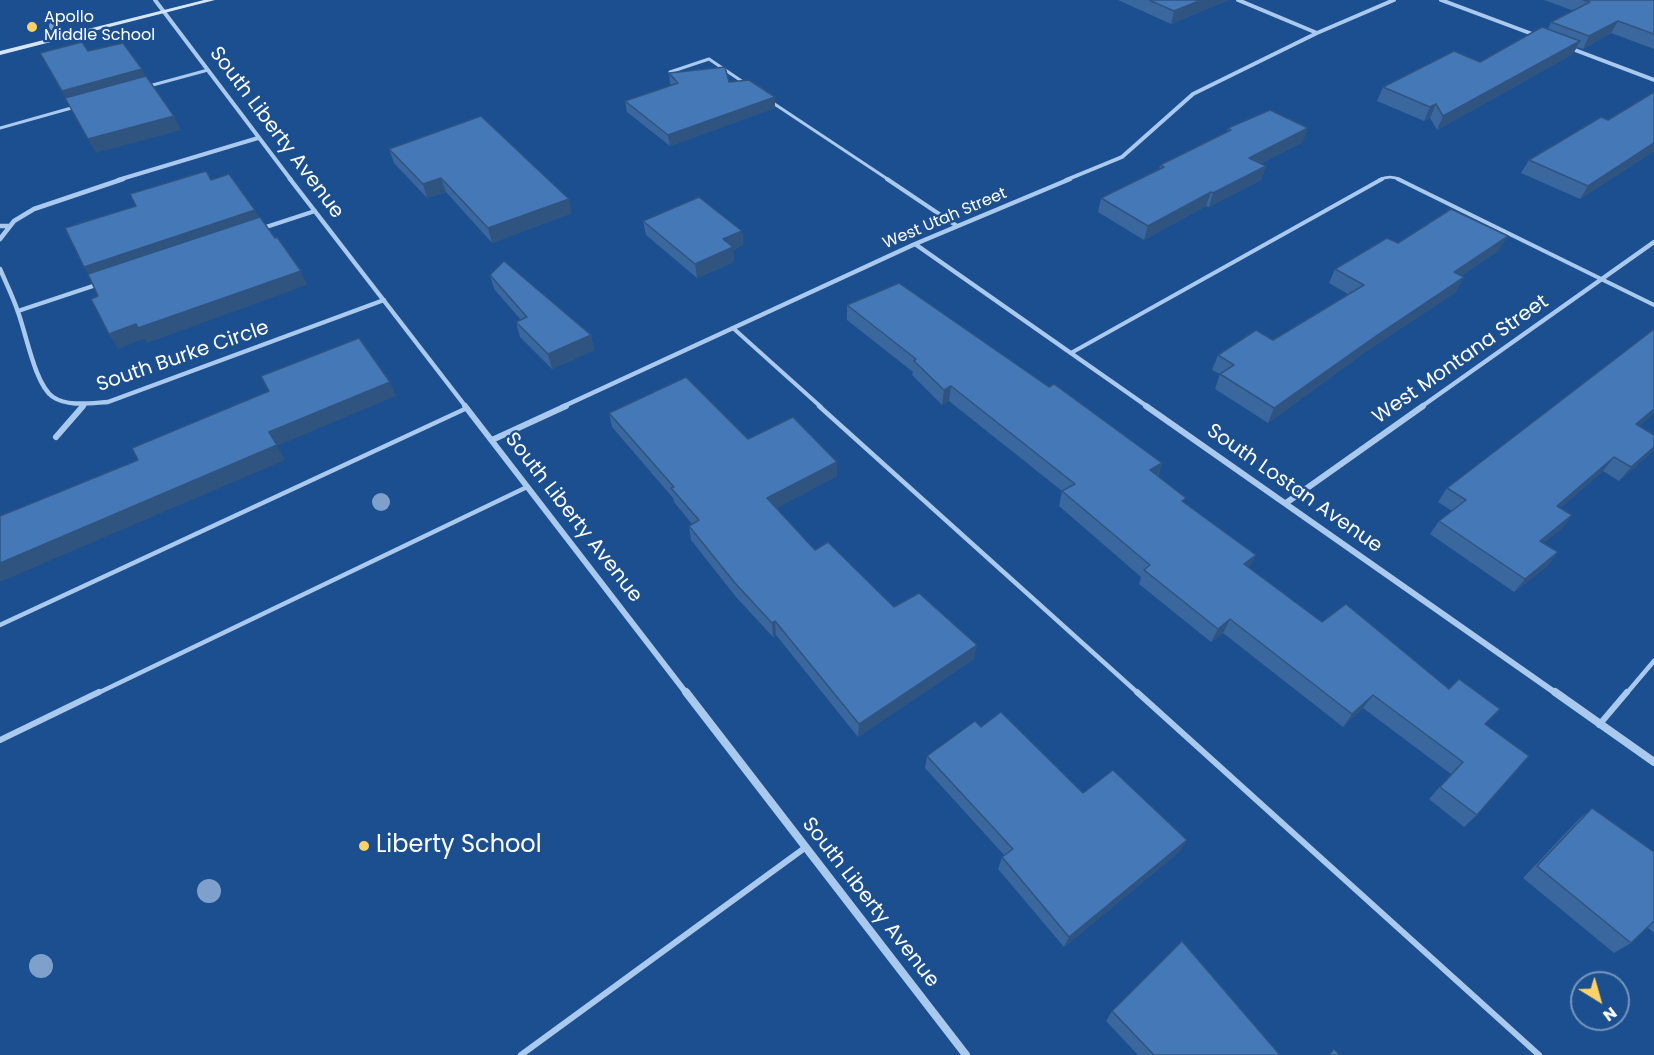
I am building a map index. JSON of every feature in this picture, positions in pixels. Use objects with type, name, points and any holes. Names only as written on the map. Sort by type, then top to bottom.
[{"type":"street","name":"South Liberty Avenue","points":[[155,0],[258,138],[966,1055]]},
{"type":"street","points":[[0,53],[212,0]]},
{"type":"street","points":[[1238,0],[1317,33]]},
{"type":"street","name":"West Utah Street","points":[[492,440],[915,244],[1122,157],[1193,94],[1317,33],[1394,0]]},
{"type":"street","points":[[1441,0],[1542,38]]},
{"type":"street","points":[[1564,46],[1654,80]]},
{"type":"street","points":[[0,240],[10,226],[34,209],[67,196],[258,138]]},
{"type":"street","points":[[0,226],[10,226]]},
{"type":"street","name":"West Montana Street","points":[[1286,503],[1654,242]]},
{"type":"street","name":"South Lostan Avenue","points":[[915,244],[1654,762]]},
{"type":"street","name":"South Burke Circle","points":[[0,269],[18,311],[42,384],[53,396],[66,402],[85,404],[108,402],[384,300]]},
{"type":"street","points":[[56,437],[85,404]]},
{"type":"lane","points":[[670,72],[709,59],[747,85]]},
{"type":"lane","points":[[140,89],[208,70]]},
{"type":"lane","points":[[766,98],[957,226]]},
{"type":"lane","points":[[0,128],[84,105]]},
{"type":"lane","points":[[1071,352],[1385,177],[1394,177],[1654,305]]},
{"type":"lane","points":[[260,230],[315,211]]},
{"type":"lane","points":[[18,311],[106,282]]},
{"type":"lane","points":[[733,328],[1539,1055]]},
{"type":"lane","points":[[0,625],[467,408]]},
{"type":"lane","points":[[0,740],[527,487]]},
{"type":"lane","points":[[1599,725],[1654,661]]},
{"type":"lane","points":[[521,1055],[806,847]]},
{"type":"building","points":[[1149,0],[1201,0],[1174,11]]},
{"type":"building","points":[[1583,0],[1654,0],[1654,34],[1618,21],[1589,36],[1551,22],[1590,2]]},
{"type":"building","points":[[1542,27],[1580,41],[1443,116],[1436,104],[1430,107],[1383,87],[1454,51],[1480,62]]},
{"type":"building","points":[[82,42],[88,51],[123,43],[142,69],[62,91],[40,53]]},
{"type":"building","points":[[725,67],[729,82],[749,80],[775,97],[668,135],[625,101],[678,83],[669,73]]},
{"type":"building","points":[[146,76],[174,116],[88,139],[65,98]]},
{"type":"building","points":[[1654,92],[1654,143],[1588,186],[1529,160],[1601,117],[1608,120]]},
{"type":"building","points":[[1270,110],[1308,128],[1249,158],[1266,166],[1148,226],[1101,198],[1164,167],[1160,165],[1231,130],[1228,128]]},
{"type":"building","points":[[481,116],[569,199],[488,228],[441,178],[423,184],[389,149]]},
{"type":"building","points":[[206,171],[211,180],[229,174],[255,210],[84,267],[65,228],[136,206],[130,194]]},
{"type":"building","points":[[699,197],[742,231],[723,239],[733,247],[695,264],[643,221]]},
{"type":"building","points":[[1451,209],[1508,236],[1454,272],[1464,277],[1274,408],[1220,374],[1234,365],[1218,355],[1256,330],[1273,340],[1364,285],[1335,269],[1387,238],[1398,243]]},
{"type":"building","points":[[260,217],[301,271],[138,328],[136,324],[109,334],[91,299],[98,296],[88,274]]},
{"type":"building","points":[[504,261],[591,335],[548,354],[516,322],[527,317],[490,275]]},
{"type":"building","points":[[899,283],[1049,387],[1054,384],[1162,463],[1150,470],[1186,498],[1182,501],[1256,555],[1244,564],[1322,622],[1346,604],[1449,689],[1459,679],[1500,709],[1485,724],[1529,756],[1477,815],[1440,787],[1463,762],[1373,695],[1352,714],[1230,619],[1218,629],[1144,570],[1150,565],[1062,491],[1075,484],[951,386],[944,390],[914,361],[916,359],[847,305]]},
{"type":"building","points":[[1654,329],[1654,409],[1636,424],[1654,435],[1654,447],[1631,467],[1614,457],[1557,506],[1572,515],[1540,541],[1558,552],[1525,579],[1439,521],[1466,500],[1447,488]]},
{"type":"building","points":[[359,338],[390,382],[269,432],[277,445],[0,563],[0,516],[138,460],[132,448],[269,391],[261,376]]},
{"type":"building","points":[[686,377],[748,439],[793,417],[837,462],[767,498],[815,550],[828,542],[894,607],[919,593],[977,645],[859,724],[775,621],[772,623],[735,583],[689,526],[699,520],[671,488],[674,487],[609,413]]},
{"type":"building","points":[[1001,712],[1083,793],[1113,770],[1187,840],[1069,937],[1002,857],[1013,849],[927,756],[975,721],[981,727]]},
{"type":"building","points":[[1592,808],[1654,852],[1654,921],[1631,943],[1537,866]]},
{"type":"building","points":[[1182,941],[1280,1055],[1154,1055],[1112,1011]]},
{"type":"building","points":[[1334,1049],[1340,1055],[1329,1055]]},
{"type":"place","name":"Apollo Middle School","points":[[32,27]]},
{"type":"place","name":"Liberty School","points":[[364,846]]}]
